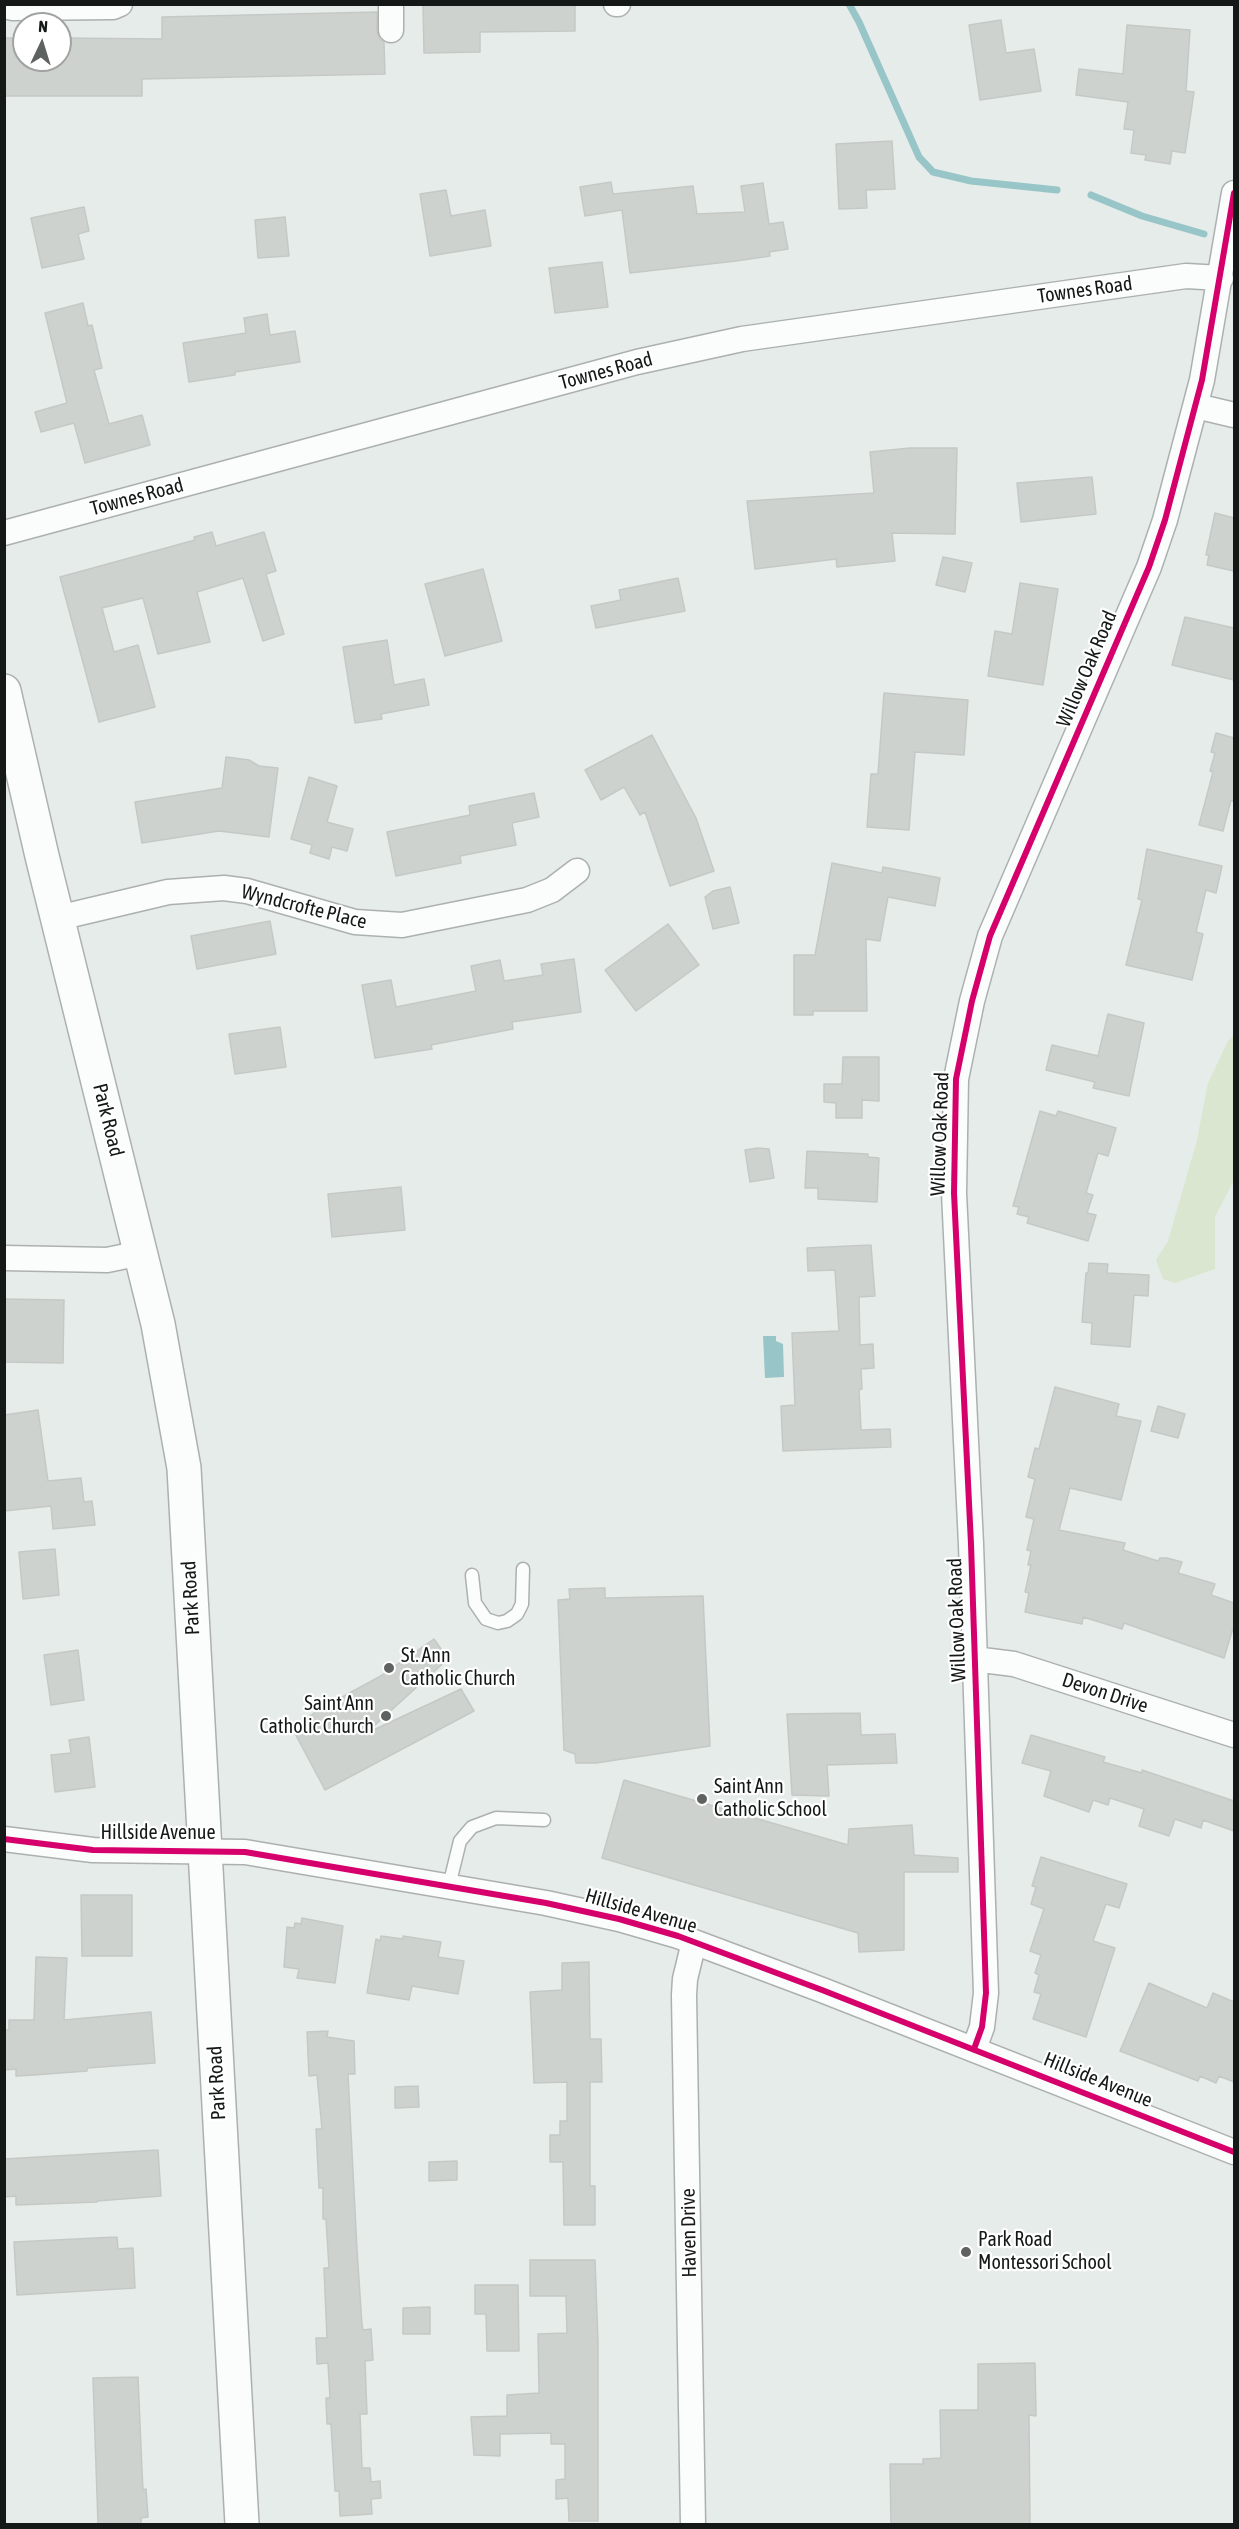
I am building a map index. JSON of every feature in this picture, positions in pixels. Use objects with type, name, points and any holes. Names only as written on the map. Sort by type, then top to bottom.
[{"type":"main road","name":"Park Road","points":[[4,691],[158,1324],[184,1468],[242,2524]]},
{"type":"street","points":[[4,6],[13,8],[113,7],[120,4]]},
{"type":"street","points":[[391,4],[391,30]]},
{"type":"street","name":"Willow Oak Road","points":[[974,2049],[982,2026],[986,1993],[970,1533],[953,1176],[954,1096],[959,1059],[990,936],[1154,554],[1176,486],[1196,406],[1234,198]]},
{"type":"street","name":"Townes Road","points":[[4,533],[637,362],[742,339],[1186,276],[1221,278]]},
{"type":"street","points":[[1196,406],[1234,415]]},
{"type":"street","name":"Wyndcrofte Place","points":[[58,918],[168,892],[224,888],[247,891],[355,922],[402,925],[527,900],[552,890],[578,871]]},
{"type":"street","points":[[4,1258],[107,1260],[141,1253]]},
{"type":"street","name":"Devon Drive","points":[[974,1659],[1014,1664],[1234,1735]]},
{"type":"street","name":"Hillside Avenue","points":[[4,1839],[93,1850],[245,1852],[449,1886],[608,1916],[694,1942],[1234,2152]]},
{"type":"street","name":"Haven Drive","points":[[693,2524],[684,1995],[685,1979],[694,1942]]},
{"type":"lane","points":[[472,1575],[475,1603],[486,1619],[498,1623],[507,1621],[517,1614],[522,1604],[523,1569]]},
{"type":"lane","points":[[449,1886],[460,1841],[472,1827],[496,1818],[544,1820]]},
{"type":"green space","points":[[1234,1035],[1234,1180],[1215,1217],[1215,1269],[1175,1283],[1163,1279],[1156,1260],[1168,1241],[1197,1140],[1208,1083],[1228,1041]]},
{"type":"water","points":[[763,1336],[776,1336],[776,1341],[783,1344],[784,1377],[765,1378]]},
{"type":"building","points":[[423,4],[575,4],[575,31],[480,32],[480,52],[424,53]]},
{"type":"building","points":[[377,12],[377,31],[384,43],[385,74],[142,79],[142,96],[4,96],[4,38],[12,38],[12,72],[72,72],[72,38],[162,39],[162,17]]},
{"type":"building","points":[[1001,20],[1006,53],[1034,49],[1041,91],[980,100],[969,25]]},
{"type":"building","points":[[1127,25],[1190,30],[1186,91],[1194,92],[1185,153],[1172,151],[1170,164],[1145,160],[1146,155],[1131,153],[1134,130],[1124,129],[1128,102],[1076,95],[1079,69],[1123,74]]},
{"type":"building","points":[[892,141],[895,189],[866,190],[867,208],[839,209],[836,144]]},
{"type":"building","points":[[611,182],[613,194],[693,186],[697,214],[745,212],[741,186],[763,183],[769,224],[783,222],[788,249],[769,252],[770,256],[630,273],[622,210],[585,216],[580,187]]},
{"type":"building","points":[[446,190],[451,216],[485,210],[491,246],[430,256],[420,194]]},
{"type":"building","points":[[84,207],[89,231],[78,234],[84,259],[42,268],[31,218]]},
{"type":"building","points":[[285,217],[289,256],[258,258],[255,220]]},
{"type":"building","points":[[602,262],[608,307],[555,313],[549,268]]},
{"type":"building","points":[[83,303],[88,326],[92,325],[102,368],[94,370],[109,424],[142,415],[150,445],[85,463],[74,423],[41,432],[35,412],[67,403],[45,313]]},
{"type":"building","points":[[267,314],[270,335],[295,331],[300,362],[189,382],[183,343],[246,333],[244,318]]},
{"type":"building","points":[[910,448],[957,448],[955,534],[892,533],[895,561],[837,567],[836,559],[755,569],[747,501],[874,493],[870,452]]},
{"type":"building","points":[[1092,477],[1096,514],[1021,522],[1017,483]]},
{"type":"building","points":[[1215,513],[1234,518],[1234,571],[1207,565],[1209,555],[1206,555]]},
{"type":"building","points":[[212,532],[216,546],[264,532],[276,571],[266,574],[284,634],[263,641],[243,578],[197,592],[210,642],[158,654],[143,598],[102,608],[114,652],[138,645],[155,707],[99,722],[60,577],[195,540],[194,537]]},
{"type":"building","points":[[943,557],[972,563],[965,592],[936,585]]},
{"type":"building","points":[[483,569],[502,641],[445,656],[425,584]]},
{"type":"building","points":[[678,578],[685,611],[596,628],[591,606],[621,600],[619,590]]},
{"type":"building","points":[[1020,583],[1058,589],[1043,685],[988,676],[995,631],[1012,634]]},
{"type":"building","points":[[1185,617],[1234,628],[1234,680],[1172,665]]},
{"type":"building","points":[[387,640],[394,685],[424,679],[429,705],[381,714],[382,719],[355,723],[343,647]]},
{"type":"building","points":[[884,693],[968,700],[964,755],[915,752],[909,830],[867,827],[871,774],[878,774]]},
{"type":"building","points":[[1216,733],[1234,738],[1234,802],[1231,800],[1223,831],[1199,825],[1213,772],[1210,771],[1215,753],[1211,752]]},
{"type":"building","points":[[652,735],[696,818],[714,871],[670,886],[645,812],[640,815],[624,787],[601,800],[585,770]]},
{"type":"building","points":[[226,757],[249,760],[259,766],[278,768],[269,837],[219,831],[142,843],[135,802],[222,788]]},
{"type":"building","points":[[309,777],[337,786],[327,822],[353,829],[347,851],[332,847],[329,859],[310,853],[312,845],[291,839]]},
{"type":"building","points":[[534,793],[539,817],[512,823],[516,845],[460,856],[461,863],[396,876],[387,832],[470,815],[469,806]]},
{"type":"building","points":[[1147,849],[1222,866],[1216,893],[1206,890],[1196,932],[1203,934],[1192,980],[1126,965],[1142,900],[1138,899]]},
{"type":"building","points":[[832,863],[882,873],[883,867],[940,878],[935,906],[888,897],[880,941],[866,939],[867,1011],[813,1011],[813,1015],[794,1015],[794,955],[815,955]]},
{"type":"building","points":[[730,887],[739,923],[713,929],[705,897],[713,891]]},
{"type":"building","points":[[270,921],[276,954],[197,969],[191,936]]},
{"type":"building","points":[[668,924],[699,965],[636,1011],[605,970]]},
{"type":"building","points":[[574,959],[581,1012],[512,1022],[513,1029],[431,1045],[432,1049],[375,1058],[362,985],[391,980],[396,1007],[476,991],[471,966],[500,960],[504,981],[543,975],[541,964]]},
{"type":"building","points":[[1108,1014],[1144,1023],[1129,1096],[1093,1088],[1095,1082],[1046,1070],[1052,1045],[1098,1056]]},
{"type":"building","points":[[280,1027],[286,1067],[235,1074],[229,1034]]},
{"type":"building","points":[[843,1057],[879,1057],[879,1101],[862,1100],[862,1118],[836,1118],[836,1103],[824,1102],[824,1084],[842,1084]]},
{"type":"building","points":[[1040,1111],[1056,1116],[1058,1111],[1116,1128],[1108,1156],[1098,1153],[1086,1193],[1093,1195],[1087,1213],[1096,1215],[1088,1241],[1027,1223],[1029,1217],[1017,1214],[1019,1207],[1013,1206]]},
{"type":"building","points":[[769,1149],[774,1178],[750,1182],[745,1150]]},
{"type":"building","points":[[807,1151],[868,1154],[868,1157],[879,1158],[877,1202],[818,1199],[818,1188],[805,1188]]},
{"type":"building","points":[[401,1187],[405,1230],[332,1237],[328,1194]]},
{"type":"building","points":[[871,1245],[875,1296],[859,1297],[860,1345],[873,1344],[874,1368],[861,1369],[862,1389],[859,1390],[861,1430],[890,1429],[891,1447],[783,1451],[781,1406],[795,1405],[792,1333],[839,1331],[835,1270],[808,1271],[807,1248]]},
{"type":"building","points":[[1089,1263],[1108,1264],[1107,1273],[1149,1275],[1148,1296],[1134,1295],[1130,1347],[1091,1344],[1092,1323],[1082,1322],[1086,1273],[1088,1273]]},
{"type":"building","points":[[4,1299],[64,1300],[63,1363],[4,1362]]},
{"type":"building","points":[[1055,1387],[1119,1404],[1116,1416],[1141,1421],[1121,1500],[1070,1488],[1059,1530],[1125,1543],[1123,1550],[1158,1561],[1160,1558],[1167,1558],[1182,1562],[1178,1573],[1215,1584],[1211,1595],[1234,1603],[1234,1625],[1224,1658],[1124,1623],[1122,1629],[1083,1617],[1082,1624],[1025,1612],[1029,1593],[1025,1592],[1031,1565],[1028,1565],[1031,1551],[1027,1550],[1034,1519],[1026,1517],[1035,1479],[1028,1477],[1035,1448],[1039,1449]]},
{"type":"building","points":[[1158,1406],[1185,1414],[1178,1438],[1151,1431]]},
{"type":"building","points":[[38,1410],[48,1481],[81,1478],[84,1502],[92,1501],[95,1525],[53,1529],[51,1506],[4,1511],[4,1415]]},
{"type":"building","points":[[55,1549],[59,1595],[23,1599],[19,1552]]},
{"type":"building","points":[[605,1588],[605,1598],[703,1596],[710,1746],[596,1763],[576,1763],[575,1754],[564,1750],[558,1600],[570,1599],[569,1589]]},
{"type":"building","name":"Saint Ann Catholic Church","points":[[434,1639],[448,1659],[365,1734],[461,1689],[474,1711],[325,1790],[292,1728],[320,1709],[379,1677]]},
{"type":"building","points":[[78,1650],[84,1700],[51,1705],[44,1655]]},
{"type":"building","points":[[860,1713],[861,1735],[895,1734],[897,1763],[827,1765],[829,1796],[792,1795],[787,1714]]},
{"type":"building","points":[[1031,1735],[1105,1757],[1103,1762],[1142,1773],[1142,1770],[1234,1801],[1234,1831],[1203,1820],[1201,1828],[1175,1819],[1169,1836],[1139,1826],[1144,1809],[1110,1798],[1108,1805],[1093,1800],[1089,1812],[1044,1796],[1051,1771],[1022,1763]]},
{"type":"building","points":[[89,1737],[95,1787],[55,1792],[51,1755],[71,1753],[69,1740]]},
{"type":"building","name":"Saint Ann Catholic School","points":[[624,1780],[848,1845],[849,1829],[912,1825],[914,1855],[958,1858],[958,1872],[904,1872],[904,1950],[859,1952],[858,1933],[602,1858]]},
{"type":"building","points":[[1041,1857],[1127,1884],[1119,1908],[1106,1904],[1093,1941],[1115,1948],[1086,2037],[1033,2019],[1041,1994],[1034,1992],[1039,1975],[1035,1973],[1041,1955],[1030,1951],[1044,1909],[1031,1904],[1036,1887],[1032,1886]]},
{"type":"building","points":[[81,1895],[132,1895],[132,1956],[82,1956]]},
{"type":"building","points":[[302,1918],[343,1926],[335,1983],[297,1978],[299,1969],[284,1967],[287,1927],[294,1928],[295,1923],[301,1924]]},
{"type":"building","points":[[381,1936],[403,1939],[403,1936],[441,1942],[438,1957],[464,1961],[458,1994],[412,1986],[409,2000],[367,1993],[376,1939],[380,1941]]},
{"type":"building","points":[[36,1957],[67,1958],[64,2020],[151,2012],[155,2063],[16,2076],[16,2069],[4,2070],[4,2030],[9,2030],[9,2020],[34,2020]]},
{"type":"building","points":[[589,1962],[590,2039],[601,2039],[602,2082],[590,2082],[590,2186],[595,2186],[595,2225],[564,2225],[563,2162],[550,2162],[550,2135],[560,2135],[560,2121],[567,2121],[567,2082],[534,2083],[530,1992],[562,1990],[562,1963]]},
{"type":"building","points":[[1149,1983],[1207,2008],[1213,1993],[1234,2002],[1234,2082],[1219,2076],[1216,2083],[1200,2076],[1198,2081],[1120,2051]]},
{"type":"building","points":[[328,2031],[327,2037],[354,2041],[355,2074],[348,2074],[357,2250],[362,2325],[363,2330],[371,2329],[373,2360],[365,2361],[367,2414],[360,2414],[362,2468],[370,2468],[371,2482],[380,2481],[381,2498],[371,2499],[372,2514],[340,2516],[339,2491],[335,2491],[331,2424],[327,2424],[326,2398],[330,2398],[328,2363],[317,2364],[316,2338],[327,2338],[324,2268],[329,2268],[326,2219],[323,2219],[323,2188],[319,2188],[316,2129],[322,2129],[317,2075],[309,2076],[307,2032]]},
{"type":"building","points":[[418,2086],[419,2107],[395,2108],[395,2087]]},
{"type":"building","points":[[158,2150],[161,2196],[97,2202],[16,2205],[16,2196],[4,2197],[4,2159]]},
{"type":"building","points":[[457,2161],[457,2180],[429,2181],[429,2162]]},
{"type":"building","points":[[117,2237],[118,2249],[133,2248],[135,2288],[17,2295],[14,2242]]},
{"type":"building","points":[[530,2260],[595,2260],[598,2342],[598,2521],[569,2521],[568,2498],[556,2499],[556,2480],[565,2479],[565,2444],[551,2444],[551,2433],[500,2434],[500,2456],[474,2455],[471,2417],[507,2416],[507,2395],[539,2393],[538,2334],[567,2333],[566,2296],[530,2296]]},
{"type":"building","points":[[475,2285],[518,2285],[519,2351],[487,2351],[486,2314],[475,2314]]},
{"type":"building","points":[[430,2307],[430,2334],[403,2334],[403,2308]]},
{"type":"building","points":[[1035,2363],[1036,2416],[1029,2415],[1030,2524],[891,2524],[890,2464],[923,2464],[923,2459],[941,2458],[940,2410],[978,2410],[978,2364]]},
{"type":"building","points":[[138,2377],[143,2490],[146,2489],[148,2517],[141,2518],[141,2524],[98,2524],[93,2378]]},
{"type":"waterway","points":[[849,4],[919,157],[933,172],[971,181],[1057,190]]},
{"type":"waterway","points":[[1091,195],[1142,216],[1204,234]]},
{"type":"cycle path","points":[[974,2049],[982,2027],[986,1993],[971,1544],[954,1193],[956,1079],[972,1001],[990,936],[1149,567],[1165,520],[1202,380],[1234,193]]},
{"type":"cycle path","points":[[4,1839],[93,1850],[245,1852],[546,1903],[619,1919],[678,1936],[822,1990],[1234,2152]]},
{"type":"place","name":"St. Ann Catholic Church","points":[[389,1668]]},
{"type":"place","name":"Saint Ann Catholic Church","points":[[386,1716]]},
{"type":"place","name":"Saint Ann Catholic School","points":[[702,1799]]},
{"type":"place","name":"Park Road Montessori School","points":[[966,2252]]}]
